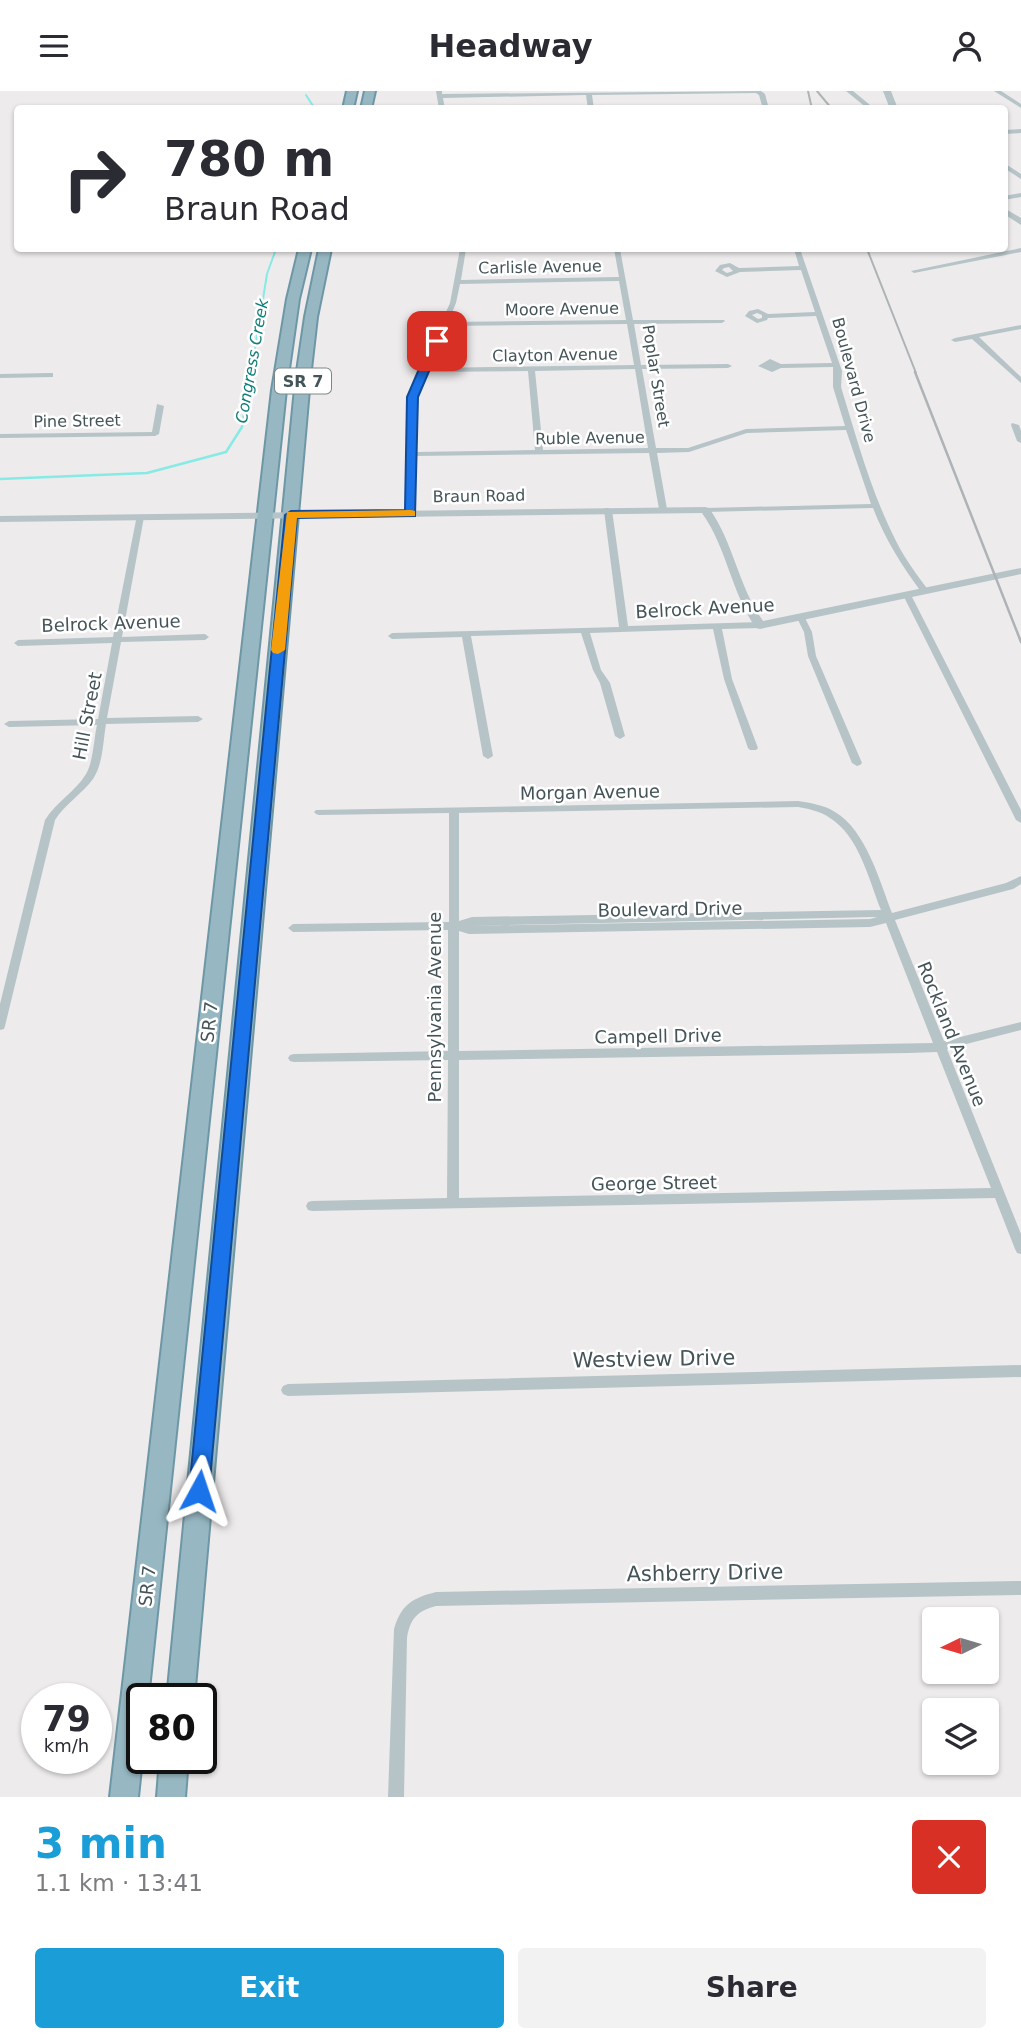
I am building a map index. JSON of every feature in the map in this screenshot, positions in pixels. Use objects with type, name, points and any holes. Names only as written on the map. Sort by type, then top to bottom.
[{"type":"highway","name":"SR 7","points":[[124,1797],[278,515],[274,433],[287,330],[304,252]]},
{"type":"highway","name":"SR 7","points":[[181,1683],[282,608],[274,603],[278,563],[275,538],[311,317],[324,252]]},
{"type":"highway","points":[[171,1797],[173,1774]]},
{"type":"street","points":[[439,94],[756,91],[762,94],[765,105]]},
{"type":"street","points":[[849,91],[867,105]]},
{"type":"street","points":[[997,91],[1021,106]]},
{"type":"street","points":[[589,94],[591,105]]},
{"type":"street","points":[[1017,131],[1021,139]]},
{"type":"street","points":[[914,271],[1021,250]]},
{"type":"street","points":[[411,513],[412,397],[444,324],[458,282],[463,252]]},
{"type":"street","name":"Poplar Street","points":[[618,252],[663,509]]},
{"type":"street","name":"Boulevard Drive","points":[[798,252],[836,365],[837,387],[875,506],[887,535],[925,591]]},
{"type":"street","points":[[738,270],[804,268]]},
{"type":"street","name":"Carlisle Avenue","points":[[458,282],[623,279]]},
{"type":"street","points":[[767,316],[819,314]]},
{"type":"street","name":"Moore Avenue","points":[[444,324],[722,321]]},
{"type":"street","points":[[955,340],[1021,327]]},
{"type":"street","points":[[974,337],[1021,381]]},
{"type":"street","points":[[780,366],[836,365]]},
{"type":"street","name":"Clayton Avenue","points":[[424,370],[728,366]]},
{"type":"street","points":[[531,369],[539,452]]},
{"type":"street","points":[[0,376],[50,375]]},
{"type":"street","name":"Pine Street","points":[[0,436],[155,434],[160,406]]},
{"type":"street","points":[[1015,425],[1021,440]]},
{"type":"street","name":"Ruble Avenue","points":[[411,454],[693,450],[746,431],[849,428]]},
{"type":"street","name":"Braun Road","points":[[0,519],[875,506]]},
{"type":"street","points":[[608,510],[624,630]]},
{"type":"street","points":[[705,510],[719,530],[748,611],[760,625]]},
{"type":"street","name":"Hill Street","points":[[0,1026],[50,820],[54,811],[88,781],[93,770],[119,639],[139,517]]},
{"type":"street","points":[[925,591],[1021,571]]},
{"type":"street","name":"Belrock Avenue","points":[[392,636],[760,625],[925,591]]},
{"type":"street","points":[[907,595],[1021,820]]},
{"type":"street","points":[[801,618],[808,632],[811,656],[857,763]]},
{"type":"street","points":[[717,628],[728,679],[753,748]]},
{"type":"street","points":[[585,631],[600,679],[606,683],[620,736]]},
{"type":"street","points":[[466,633],[488,756]]},
{"type":"street","name":"Belrock Avenue","points":[[18,643],[205,637]]},
{"type":"street","points":[[9,724],[198,719]]},
{"type":"street","name":"Morgan Avenue","points":[[319,811],[798,804],[825,810],[837,816],[852,832]]},
{"type":"street","name":"Pennsylvania Avenue","points":[[453,1204],[454,810]]},
{"type":"street","name":"Rockland Avenue","points":[[852,832],[998,1193],[1017,1230],[1021,1249]]},
{"type":"street","name":"Boulevard Drive","points":[[293,928],[454,926],[469,930],[880,922],[886,918],[972,896],[1021,880]]},
{"type":"street","name":"Campell Drive","points":[[294,1058],[939,1047],[1021,1026]]},
{"type":"street","name":"George Street","points":[[312,1206],[998,1193]]},
{"type":"street","name":"Westview Drive","points":[[288,1390],[1021,1371]]},
{"type":"street","name":"Ashberry Drive","points":[[396,1797],[402,1625],[405,1615],[420,1602],[436,1599],[1021,1588]]},
{"type":"waterway","name":"Congress Creek","points":[[306,95],[312,105]]},
{"type":"waterway","name":"Congress Creek","points":[[251,373],[267,274],[275,252]]},
{"type":"waterway","name":"Congress Creek","points":[[0,479],[147,473],[226,452],[242,427],[251,372]]},
{"type":"railway","points":[[808,91],[811,105]]},
{"type":"railway","points":[[817,91],[829,105]]},
{"type":"railway","points":[[868,252],[916,373]]},
{"type":"railway","points":[[915,372],[1021,642]]},
{"type":"slow traffic","points":[[278,650],[291,515],[411,513]]},
{"type":"route","points":[[199,1491],[291,515],[411,513],[412,397],[437,341]]}]
